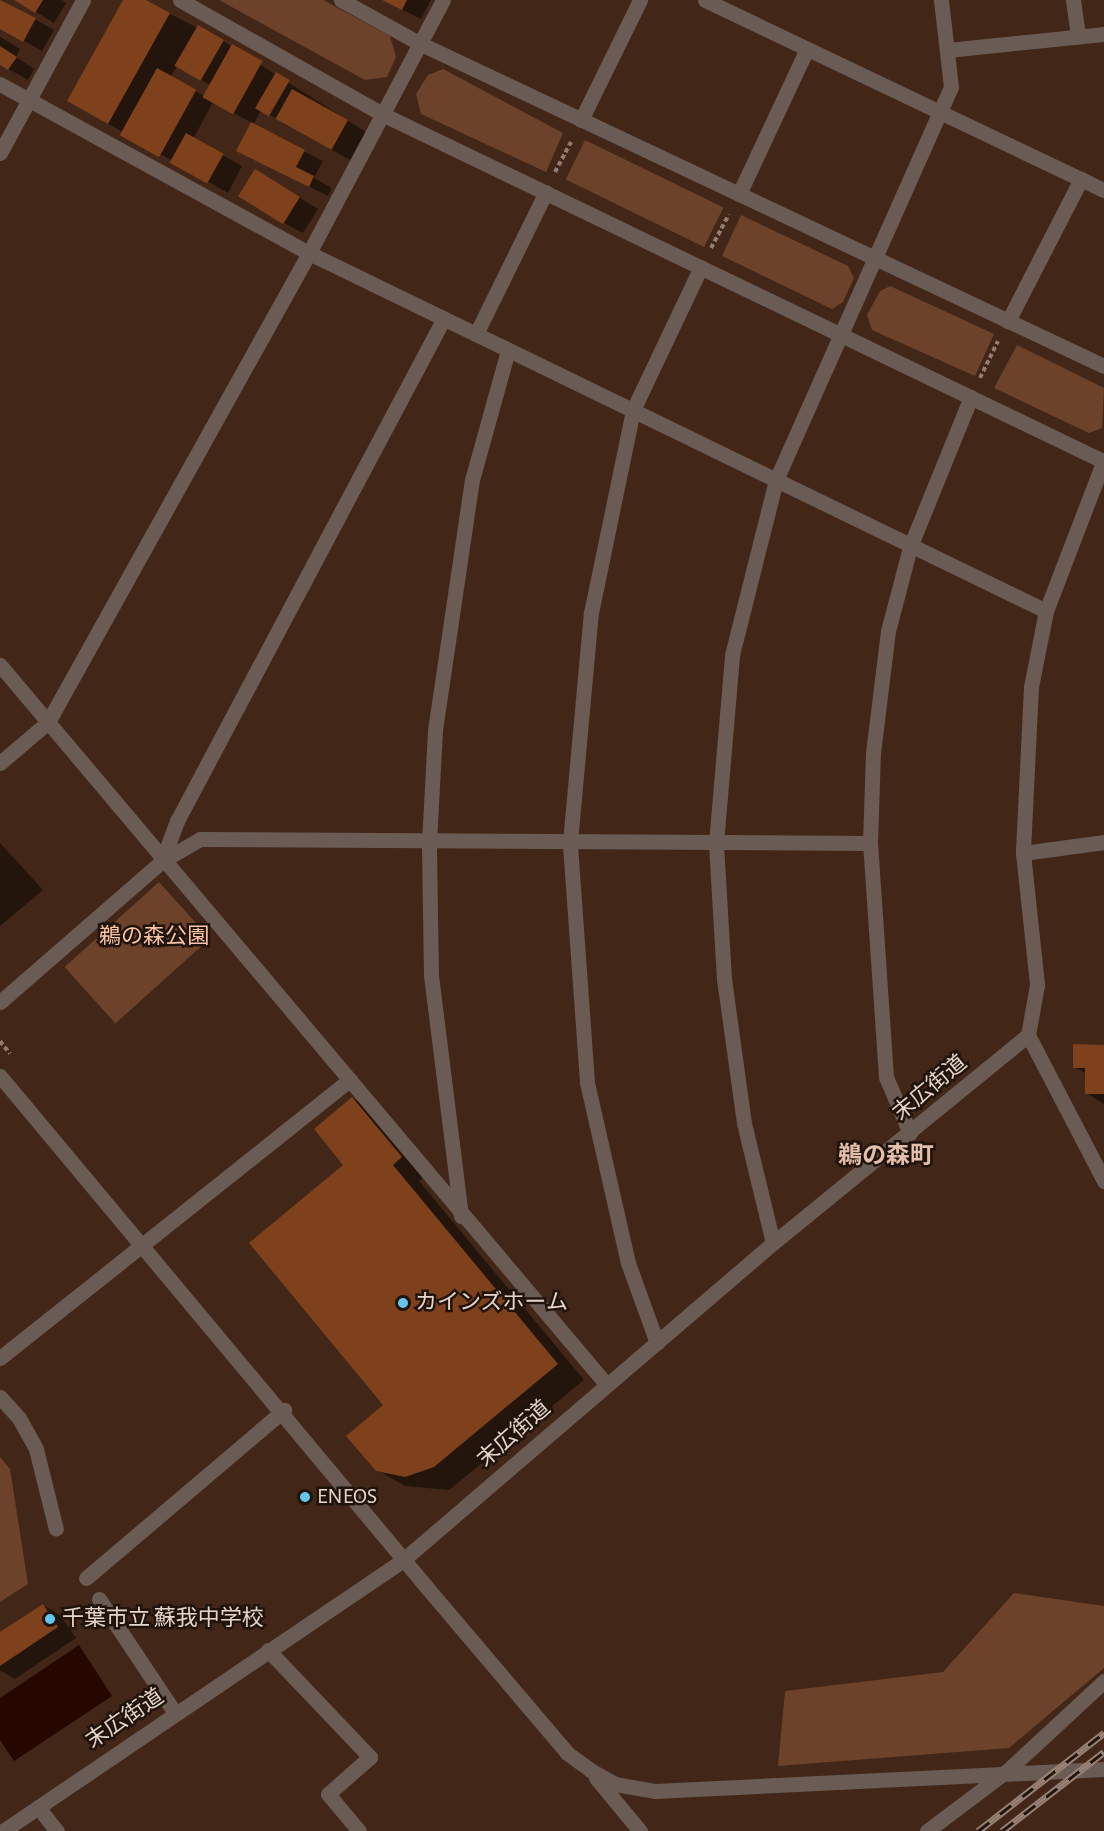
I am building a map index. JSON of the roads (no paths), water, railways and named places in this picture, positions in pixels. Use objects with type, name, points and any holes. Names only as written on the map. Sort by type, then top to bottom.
[{"type":"street","points":[[0,153],[82,0]]},
{"type":"street","points":[[180,0],[382,114],[1104,461],[1046,611],[1031,687],[1023,854],[1037,985],[1029,1035],[1104,1181]]},
{"type":"street","points":[[341,0],[419,44],[1104,366]]},
{"type":"street","points":[[0,763],[48,722],[309,253],[442,0]]},
{"type":"street","points":[[581,120],[640,0]]},
{"type":"street","points":[[705,0],[1104,190]]},
{"type":"street","points":[[773,1243],[744,1123],[724,979],[716,843],[732,655],[776,480],[942,114],[951,87],[942,0]]},
{"type":"street","points":[[1073,0],[1078,37]]},
{"type":"street","points":[[948,50],[1104,34]]},
{"type":"street","points":[[739,194],[807,49]]},
{"type":"street","points":[[0,84],[309,253],[910,547],[1046,611]]},
{"type":"street","points":[[1008,321],[1081,179]]},
{"type":"street","points":[[476,334],[546,192]]},
{"type":"street","points":[[657,1343],[628,1263],[588,1082],[570,842],[591,614],[633,410],[701,267]]},
{"type":"street","points":[[162,861],[177,822],[444,318]]},
{"type":"street","points":[[461,1217],[431,975],[429,842],[448,612],[472,480],[508,350]]},
{"type":"street","points":[[910,1133],[886,1077],[870,843],[873,753],[888,631],[910,547],[971,397]]},
{"type":"street","points":[[0,665],[162,861],[350,1080],[461,1217],[606,1384]]},
{"type":"street","points":[[0,1002],[162,861],[201,838],[429,842],[870,843]]},
{"type":"street","points":[[1023,854],[1104,842]]},
{"type":"street","name":"末広街道","points":[[3,1831],[403,1560],[773,1243],[1029,1035]]},
{"type":"street","points":[[0,1076],[141,1246],[284,1410],[403,1560],[567,1753],[590,1770],[615,1784],[655,1791],[1008,1770],[1104,1769]]},
{"type":"street","points":[[0,1358],[350,1080]]},
{"type":"street","points":[[0,1397],[20,1418],[36,1449],[56,1529]]},
{"type":"street","points":[[86,1578],[284,1410]]},
{"type":"street","points":[[99,1599],[174,1713]]},
{"type":"street","points":[[268,1650],[370,1757],[328,1794],[359,1831]]},
{"type":"street","points":[[927,1831],[1008,1770],[1104,1681]]},
{"type":"street","points":[[590,1770],[640,1831]]},
{"type":"street","points":[[38,1807],[57,1831]]},
{"type":"railway","points":[[978,1831],[1104,1733]]},
{"type":"railway","points":[[1002,1831],[1104,1752]]},
{"type":"place","name":"カインズホーム","points":[[403,1303]]},
{"type":"place","name":"ENEOS","points":[[305,1497]]},
{"type":"place","name":"千葉市立 蘇我中学校","points":[[50,1619]]},
{"type":"district","name":"鵜の森町","points":[[886,1157]]},
{"type":"park label","name":"鵜の森公園","points":[[154,937]]}]
